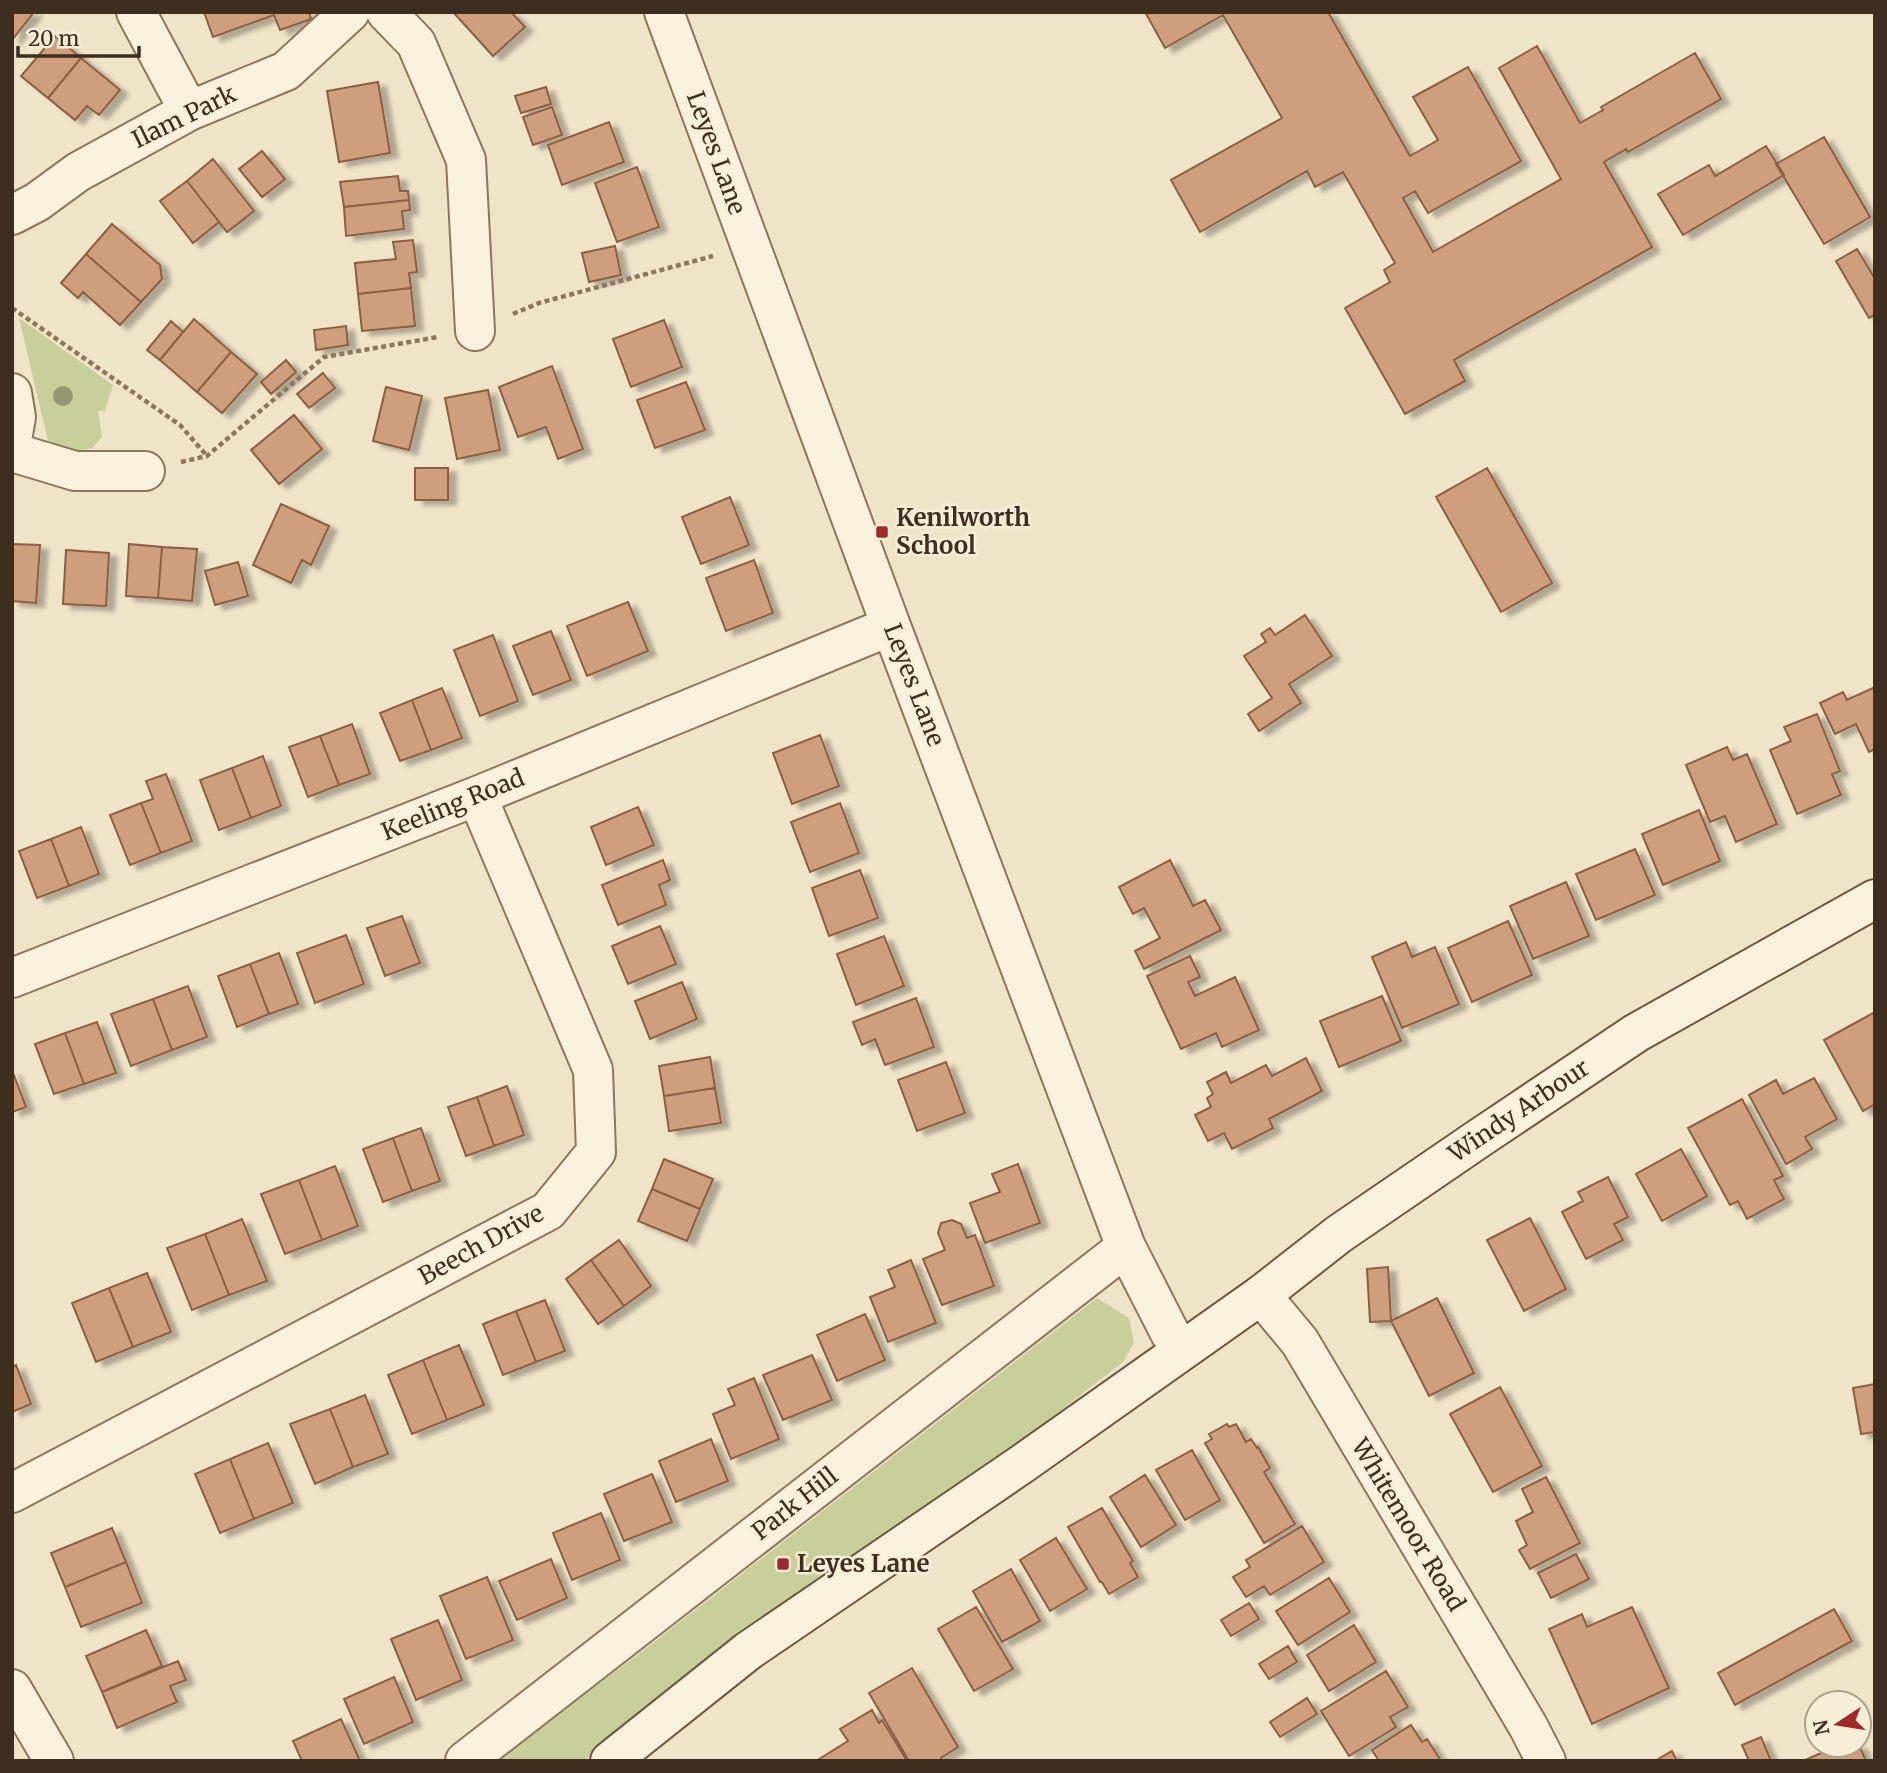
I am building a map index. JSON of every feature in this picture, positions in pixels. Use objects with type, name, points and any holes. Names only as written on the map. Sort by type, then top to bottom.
[{"type":"street","points":[[136,12],[189,111]]},
{"type":"street","name":"Ilam Park","points":[[12,215],[37,202],[78,172],[189,111],[286,71],[350,12]]},
{"type":"street","points":[[386,12],[416,43],[466,160],[475,331]]},
{"type":"street","name":"Leyes Lane","points":[[664,12],[891,626],[1126,1247],[1181,1350]]},
{"type":"street","points":[[12,393],[16,417],[12,440]]},
{"type":"street","points":[[12,452],[75,471],[145,471]]},
{"type":"street","name":"Keeling Road","points":[[12,978],[477,796],[891,626]]},
{"type":"street","name":"Beech Drive","points":[[12,1493],[548,1211],[596,1152],[593,1070],[477,796]]},
{"type":"street","name":"Windy Arbour","points":[[1181,1350],[1261,1295],[1339,1234],[1636,1033],[1875,899]]},
{"type":"street","name":"Park Hill","points":[[465,1761],[1126,1247]]},
{"type":"street","name":"Whitemoor Road","points":[[1261,1295],[1300,1342],[1528,1726],[1546,1761]]},
{"type":"street","points":[[610,1761],[748,1651],[1023,1464],[1181,1350]]},
{"type":"street","points":[[14,1694],[54,1761]]},
{"type":"path","points":[[12,307],[180,425],[207,456]]},
{"type":"green space","points":[[19,318],[113,385],[105,411],[98,411],[102,437],[92,448],[72,453],[48,441]]},
{"type":"green space","points":[[1097,1298],[1129,1318],[1134,1343],[1123,1362],[983,1471],[735,1643],[583,1761],[496,1761],[636,1656]]},
{"type":"building","points":[[12,12],[34,12],[12,40]]},
{"type":"building","points":[[204,12],[309,12],[311,19],[280,30],[274,15],[213,37]]},
{"type":"building","points":[[453,12],[511,12],[525,27],[493,56]]},
{"type":"building","points":[[1145,12],[1328,12],[1410,156],[1438,140],[1413,97],[1468,67],[1521,161],[1428,213],[1415,191],[1403,198],[1433,252],[1561,179],[1499,68],[1537,46],[1580,123],[1603,110],[1601,107],[1695,53],[1721,99],[1628,152],[1626,149],[1604,162],[1652,247],[1454,360],[1465,381],[1405,414],[1345,308],[1390,282],[1384,270],[1395,263],[1343,172],[1315,187],[1307,171],[1200,232],[1171,180],[1282,118],[1223,15],[1165,48]]},
{"type":"building","points":[[55,36],[81,58],[48,98],[21,76]]},
{"type":"building","points":[[81,58],[120,90],[99,115],[87,106],[75,120],[48,98]]},
{"type":"building","points":[[378,82],[390,153],[339,162],[327,91]]},
{"type":"building","points":[[546,87],[551,104],[521,113],[515,96]]},
{"type":"building","points":[[552,107],[562,135],[533,145],[523,117]]},
{"type":"building","points":[[609,122],[624,162],[562,185],[548,145]]},
{"type":"building","points":[[1824,137],[1870,217],[1824,244],[1776,164]]},
{"type":"building","points":[[1766,146],[1784,175],[1683,235],[1658,194],[1709,165],[1715,176]]},
{"type":"building","points":[[262,151],[285,179],[262,197],[239,169]]},
{"type":"building","points":[[213,159],[254,211],[227,232],[187,181]]},
{"type":"building","points":[[637,167],[659,227],[617,242],[595,183]]},
{"type":"building","points":[[398,176],[400,191],[408,191],[409,200],[344,207],[340,182]]},
{"type":"building","points":[[187,181],[219,222],[193,243],[160,201]]},
{"type":"building","points":[[409,200],[410,210],[402,211],[404,229],[346,236],[344,207]]},
{"type":"building","points":[[112,224],[160,265],[162,279],[141,302],[86,254]]},
{"type":"building","points":[[413,240],[417,272],[409,273],[411,288],[358,294],[355,263],[396,259],[393,242]]},
{"type":"building","points":[[615,246],[621,275],[589,282],[582,253]]},
{"type":"building","points":[[1857,249],[1875,279],[1875,315],[1869,318],[1836,261]]},
{"type":"building","points":[[86,254],[141,302],[120,325],[83,292],[78,298],[61,283]]},
{"type":"building","points":[[411,288],[415,326],[362,331],[358,294]]},
{"type":"building","points":[[194,319],[231,352],[197,392],[160,360]]},
{"type":"building","points":[[664,320],[682,367],[631,387],[613,339]]},
{"type":"building","points":[[171,321],[183,332],[160,360],[147,350]]},
{"type":"building","points":[[346,326],[348,345],[316,350],[314,330]]},
{"type":"building","points":[[231,352],[257,374],[222,413],[197,392]]},
{"type":"building","points":[[286,360],[296,372],[271,394],[261,382]]},
{"type":"building","points":[[552,366],[583,449],[558,459],[546,427],[518,437],[499,387]]},
{"type":"building","points":[[323,373],[335,388],[309,408],[297,394]]},
{"type":"building","points":[[686,382],[705,430],[655,448],[637,400]]},
{"type":"building","points":[[386,387],[422,396],[409,450],[373,441]]},
{"type":"building","points":[[488,390],[500,450],[457,459],[445,398]]},
{"type":"building","points":[[294,415],[322,449],[279,484],[251,450]]},
{"type":"building","points":[[415,468],[448,468],[448,500],[415,500]]},
{"type":"building","points":[[1487,468],[1552,583],[1501,612],[1436,497]]},
{"type":"building","points":[[730,497],[749,545],[701,564],[682,517]]},
{"type":"building","points":[[281,504],[329,526],[311,565],[302,560],[291,583],[253,565]]},
{"type":"building","points":[[12,544],[40,545],[36,603],[12,601]]},
{"type":"building","points":[[129,544],[162,547],[158,598],[126,596]]},
{"type":"building","points":[[162,547],[197,549],[192,601],[158,598]]},
{"type":"building","points":[[66,550],[109,553],[106,606],[63,604]]},
{"type":"building","points":[[754,560],[773,613],[726,631],[706,578]]},
{"type":"building","points":[[238,562],[248,596],[215,605],[205,571]]},
{"type":"building","points":[[628,602],[648,651],[587,676],[567,626]]},
{"type":"building","points":[[1305,615],[1332,656],[1289,684],[1301,703],[1259,731],[1248,714],[1272,698],[1244,656],[1266,642],[1261,634],[1270,628],[1275,635]]},
{"type":"building","points":[[551,631],[571,680],[533,695],[513,646]]},
{"type":"building","points":[[493,635],[518,701],[480,716],[454,650]]},
{"type":"building","points":[[1875,687],[1875,749],[1869,752],[1856,724],[1835,734],[1820,703],[1843,692],[1847,700]]},
{"type":"building","points":[[442,688],[462,738],[431,750],[412,700]]},
{"type":"building","points":[[412,700],[431,750],[400,761],[380,713]]},
{"type":"building","points":[[1817,714],[1840,771],[1832,774],[1841,795],[1797,814],[1770,750],[1791,741],[1784,727]]},
{"type":"building","points":[[352,724],[370,774],[339,785],[320,736]]},
{"type":"building","points":[[820,735],[839,786],[792,804],[773,753]]},
{"type":"building","points":[[320,736],[339,785],[308,797],[289,747]]},
{"type":"building","points":[[1727,747],[1733,760],[1747,754],[1777,824],[1736,842],[1725,816],[1710,822],[1686,765]]},
{"type":"building","points":[[263,756],[281,806],[251,818],[232,768]]},
{"type":"building","points":[[232,768],[251,818],[219,830],[200,780]]},
{"type":"building","points":[[166,774],[192,841],[161,853],[141,803],[153,799],[146,781]]},
{"type":"building","points":[[141,803],[161,853],[130,865],[110,815]]},
{"type":"building","points":[[840,803],[859,853],[810,872],[791,822]]},
{"type":"building","points":[[638,807],[654,845],[606,865],[591,827]]},
{"type":"building","points":[[1699,810],[1720,861],[1663,885],[1642,834]]},
{"type":"building","points":[[81,827],[99,874],[69,886],[51,839]]},
{"type":"building","points":[[51,839],[69,886],[37,898],[19,851]]},
{"type":"building","points":[[1635,849],[1655,895],[1596,920],[1576,874]]},
{"type":"building","points":[[663,860],[670,880],[659,885],[666,905],[618,925],[602,885]]},
{"type":"building","points":[[1170,860],[1193,906],[1205,900],[1221,930],[1144,969],[1135,951],[1160,938],[1144,908],[1133,914],[1119,887]]},
{"type":"building","points":[[860,870],[878,918],[829,936],[812,888]]},
{"type":"building","points":[[1566,882],[1589,936],[1533,959],[1510,906]]},
{"type":"building","points":[[402,916],[420,963],[385,976],[367,928]]},
{"type":"building","points":[[1508,921],[1532,975],[1472,1002],[1448,948]]},
{"type":"building","points":[[660,926],[676,964],[628,984],[612,946]]},
{"type":"building","points":[[346,935],[364,984],[315,1003],[297,953]]},
{"type":"building","points":[[884,936],[904,986],[856,1005],[837,954]]},
{"type":"building","points":[[1406,942],[1412,957],[1435,947],[1459,1004],[1402,1028],[1372,957]]},
{"type":"building","points":[[279,953],[298,1004],[269,1014],[250,964]]},
{"type":"building","points":[[1190,956],[1200,977],[1188,982],[1195,996],[1235,977],[1259,1030],[1222,1047],[1216,1033],[1181,1049],[1147,976]]},
{"type":"building","points":[[250,964],[269,1014],[237,1027],[218,976]]},
{"type":"building","points":[[682,982],[697,1019],[650,1039],[635,1001]]},
{"type":"building","points":[[188,986],[207,1037],[172,1050],[153,999]]},
{"type":"building","points":[[1382,996],[1401,1041],[1339,1067],[1320,1021]]},
{"type":"building","points":[[916,998],[934,1047],[885,1065],[875,1039],[862,1045],[853,1022]]},
{"type":"building","points":[[153,999],[172,1050],[131,1066],[111,1014]]},
{"type":"building","points":[[1875,1012],[1875,1104],[1863,1111],[1824,1040]]},
{"type":"building","points":[[97,1022],[116,1073],[84,1084],[65,1033]]},
{"type":"building","points":[[65,1033],[84,1084],[54,1094],[35,1044]]},
{"type":"building","points":[[710,1057],[715,1088],[664,1096],[659,1066]]},
{"type":"building","points":[[1306,1058],[1322,1091],[1269,1119],[1273,1128],[1232,1149],[1224,1133],[1208,1141],[1195,1115],[1211,1107],[1207,1098],[1213,1094],[1207,1082],[1226,1072],[1231,1083],[1266,1065],[1272,1076]]},
{"type":"building","points":[[946,1062],[965,1113],[917,1131],[898,1080]]},
{"type":"building","points":[[12,1070],[26,1107],[12,1112]]},
{"type":"building","points":[[1814,1078],[1837,1119],[1805,1137],[1812,1149],[1786,1164],[1749,1095],[1776,1080],[1783,1094]]},
{"type":"building","points":[[507,1086],[524,1135],[494,1146],[477,1097]]},
{"type":"building","points":[[715,1088],[721,1123],[669,1131],[664,1096]]},
{"type":"building","points":[[477,1097],[494,1146],[466,1156],[448,1107]]},
{"type":"building","points":[[1742,1099],[1783,1176],[1774,1180],[1784,1199],[1747,1219],[1738,1201],[1730,1205],[1688,1128]]},
{"type":"building","points":[[421,1128],[440,1181],[412,1191],[393,1138]]},
{"type":"building","points":[[393,1138],[412,1191],[383,1202],[363,1149]]},
{"type":"building","points":[[1681,1149],[1707,1196],[1662,1221],[1636,1174]]},
{"type":"building","points":[[664,1159],[713,1179],[700,1209],[652,1189]]},
{"type":"building","points":[[1018,1164],[1040,1223],[985,1243],[970,1203],[1000,1192],[992,1174]]},
{"type":"building","points":[[335,1166],[358,1226],[322,1240],[299,1180]]},
{"type":"building","points":[[1608,1177],[1628,1217],[1614,1224],[1623,1240],[1586,1259],[1562,1212],[1583,1201],[1578,1192]]},
{"type":"building","points":[[299,1180],[322,1240],[285,1254],[261,1194]]},
{"type":"building","points":[[652,1189],[700,1209],[687,1241],[638,1221]]},
{"type":"building","points":[[1530,1218],[1566,1289],[1524,1311],[1487,1240]]},
{"type":"building","points":[[242,1219],[267,1281],[229,1295],[205,1234]]},
{"type":"building","points":[[952,1220],[961,1224],[967,1238],[975,1235],[994,1286],[942,1305],[923,1259],[945,1250],[938,1233],[941,1223]]},
{"type":"building","points":[[205,1234],[229,1295],[192,1310],[167,1248]]},
{"type":"building","points":[[619,1240],[651,1286],[624,1306],[591,1260]]},
{"type":"building","points":[[591,1260],[624,1306],[598,1324],[566,1279]]},
{"type":"building","points":[[911,1260],[936,1323],[888,1342],[870,1297],[895,1287],[888,1270]]},
{"type":"building","points":[[1388,1267],[1391,1321],[1370,1322],[1367,1269]]},
{"type":"building","points":[[147,1273],[171,1332],[133,1347],[109,1288]]},
{"type":"building","points":[[109,1288],[133,1347],[96,1362],[72,1303]]},
{"type":"building","points":[[1437,1298],[1474,1373],[1429,1396],[1391,1321]]},
{"type":"building","points":[[545,1300],[565,1351],[536,1362],[516,1311]]},
{"type":"building","points":[[516,1311],[536,1362],[503,1375],[483,1324]]},
{"type":"building","points":[[865,1314],[885,1360],[837,1381],[817,1335]]},
{"type":"building","points":[[459,1345],[484,1405],[447,1420],[423,1360]]},
{"type":"building","points":[[812,1355],[832,1400],[783,1420],[763,1375]]},
{"type":"building","points":[[423,1360],[447,1420],[412,1434],[388,1375]]},
{"type":"building","points":[[16,1365],[31,1404],[12,1412],[12,1367]]},
{"type":"building","points":[[754,1378],[779,1439],[731,1459],[713,1414],[735,1405],[728,1389]]},
{"type":"building","points":[[1875,1384],[1875,1432],[1861,1434],[1853,1388]]},
{"type":"building","points":[[1500,1387],[1542,1466],[1493,1492],[1450,1414]]},
{"type":"building","points":[[365,1395],[388,1454],[353,1467],[330,1409]]},
{"type":"building","points":[[330,1409],[353,1467],[315,1484],[290,1424]]},
{"type":"building","points":[[1227,1424],[1229,1427],[1236,1424],[1246,1442],[1251,1439],[1258,1447],[1270,1468],[1264,1472],[1295,1524],[1264,1543],[1205,1443],[1212,1439],[1209,1434]]},
{"type":"building","points":[[711,1439],[728,1481],[676,1502],[659,1461]]},
{"type":"building","points":[[268,1443],[293,1503],[254,1519],[230,1459]]},
{"type":"building","points":[[1192,1450],[1220,1500],[1185,1520],[1156,1470]]},
{"type":"building","points":[[230,1459],[254,1519],[220,1533],[195,1474]]},
{"type":"building","points":[[652,1474],[672,1522],[624,1541],[604,1494]]},
{"type":"building","points":[[1145,1475],[1176,1525],[1141,1547],[1110,1497]]},
{"type":"building","points":[[1546,1477],[1580,1543],[1530,1569],[1519,1550],[1527,1545],[1516,1521],[1533,1512],[1522,1489]]},
{"type":"building","points":[[1102,1508],[1133,1561],[1130,1563],[1138,1577],[1109,1594],[1068,1527]]},
{"type":"building","points":[[601,1513],[620,1560],[572,1580],[553,1533]]},
{"type":"building","points":[[1302,1526],[1324,1562],[1270,1595],[1264,1586],[1246,1597],[1233,1577],[1250,1567],[1246,1560]]},
{"type":"building","points":[[112,1528],[126,1562],[65,1587],[51,1553]]},
{"type":"building","points":[[1056,1538],[1087,1589],[1050,1611],[1020,1560]]},
{"type":"building","points":[[1576,1554],[1589,1579],[1551,1598],[1538,1573]]},
{"type":"building","points":[[551,1559],[567,1598],[517,1620],[499,1581]]},
{"type":"building","points":[[126,1562],[142,1603],[81,1627],[65,1587]]},
{"type":"building","points":[[1011,1569],[1040,1621],[1002,1642],[973,1591]]},
{"type":"building","points":[[487,1577],[513,1640],[466,1659],[440,1596]]},
{"type":"building","points":[[1329,1578],[1350,1612],[1298,1645],[1276,1611]]},
{"type":"building","points":[[1249,1603],[1259,1619],[1231,1636],[1221,1620]]},
{"type":"building","points":[[976,1607],[1013,1669],[974,1691],[938,1629]]},
{"type":"building","points":[[1632,1607],[1669,1688],[1592,1724],[1549,1629],[1582,1614],[1587,1627]]},
{"type":"building","points":[[1834,1609],[1852,1641],[1735,1705],[1718,1673]]},
{"type":"building","points":[[438,1620],[462,1680],[416,1700],[391,1639]]},
{"type":"building","points":[[1354,1625],[1376,1662],[1329,1691],[1307,1655]]},
{"type":"building","points":[[146,1630],[162,1666],[102,1692],[86,1656]]},
{"type":"building","points":[[1288,1646],[1297,1662],[1269,1679],[1259,1664]]},
{"type":"building","points":[[178,1661],[186,1680],[170,1686],[177,1702],[117,1728],[102,1692]]},
{"type":"building","points":[[912,1668],[958,1747],[941,1758],[942,1761],[909,1761],[869,1693]]},
{"type":"building","points":[[1386,1671],[1408,1707],[1390,1717],[1396,1727],[1349,1756],[1321,1711]]},
{"type":"building","points":[[394,1677],[413,1722],[364,1744],[344,1699]]},
{"type":"building","points":[[1307,1698],[1317,1714],[1280,1737],[1270,1722]]},
{"type":"building","points":[[872,1710],[879,1723],[882,1720],[907,1761],[816,1761],[848,1741],[840,1729]]},
{"type":"building","points":[[341,1719],[360,1761],[302,1761],[293,1741]]},
{"type":"building","points":[[1411,1725],[1422,1742],[1427,1739],[1441,1761],[1379,1761],[1372,1750]]},
{"type":"building","points":[[1761,1737],[1771,1761],[1749,1761],[1742,1745]]},
{"type":"building","points":[[1672,1751],[1677,1761],[1655,1761]]},
{"type":"building","points":[[1865,1759],[1866,1761],[1803,1761]]},
{"type":"place","name":"Kenilworth School","points":[[882,532]]},
{"type":"place","name":"Leyes Lane","points":[[783,1564]]}]
